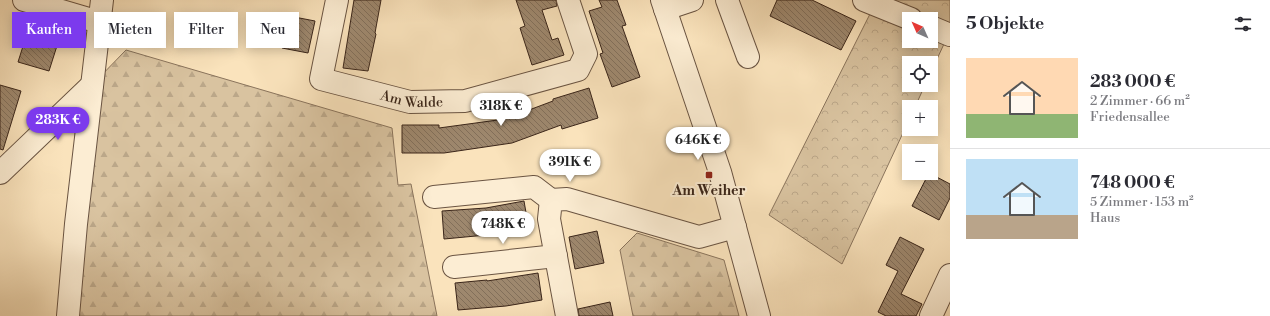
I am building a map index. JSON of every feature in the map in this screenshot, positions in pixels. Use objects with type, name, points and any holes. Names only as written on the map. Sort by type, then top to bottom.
[{"type":"street","points":[[24,0],[94,21]]},
{"type":"street","points":[[100,12],[102,0]]},
{"type":"street","name":"Am Walde","points":[[337,0],[321,79],[410,102],[465,101],[578,70],[586,54],[568,0]]},
{"type":"street","points":[[692,0],[664,5],[720,172],[759,316]]},
{"type":"street","points":[[727,0],[748,57]]},
{"type":"street","points":[[864,0],[902,15]]},
{"type":"street","points":[[938,30],[950,35]]},
{"type":"street","points":[[68,316],[77,217],[96,48]]},
{"type":"street","points":[[0,172],[92,85]]},
{"type":"street","points":[[434,197],[534,187],[551,200],[567,200],[699,237],[735,226]]},
{"type":"street","points":[[551,200],[549,219],[567,316]]},
{"type":"street","points":[[454,268],[556,256]]},
{"type":"street","points":[[931,316],[950,275]]},
{"type":"green space","points":[[877,0],[950,0],[950,31],[938,57],[902,56],[902,92],[922,92],[918,100],[902,100],[902,135],[842,264],[769,215]]},
{"type":"green space","points":[[126,50],[392,128],[398,185],[411,184],[437,316],[68,316],[92,85]]},
{"type":"green space","points":[[637,233],[724,260],[739,316],[633,316],[620,250]]},
{"type":"building","points":[[354,0],[381,0],[376,34],[368,71],[343,68]]},
{"type":"building","points":[[516,0],[556,0],[557,6],[542,10],[552,40],[558,38],[564,55],[532,65],[520,28],[525,26]]},
{"type":"building","points":[[599,0],[617,0],[626,25],[622,26],[640,77],[612,87],[600,54],[603,53],[589,11],[602,7]]},
{"type":"building","points":[[777,0],[812,0],[856,21],[841,50],[770,16]]},
{"type":"building","points":[[299,18],[315,21],[308,53],[282,48],[299,48]]},
{"type":"building","points":[[22,48],[56,48],[49,71],[18,62]]},
{"type":"building","points":[[0,85],[21,91],[3,150],[0,149]]},
{"type":"building","points":[[589,88],[598,118],[562,129],[561,125],[512,143],[444,153],[402,153],[402,125],[439,125],[439,128],[505,119],[553,101],[553,99]]},
{"type":"building","points":[[938,178],[950,184],[950,198],[939,220],[912,206],[925,180],[938,180]]},
{"type":"building","points":[[524,201],[529,230],[497,236],[497,234],[444,239],[442,211],[486,208]]},
{"type":"building","points":[[597,231],[604,263],[575,269],[569,237]]},
{"type":"building","points":[[900,237],[924,249],[901,294],[922,304],[916,316],[886,316],[878,312],[898,271],[886,265]]},
{"type":"building","points":[[538,273],[542,300],[506,306],[458,310],[455,283],[487,281]]},
{"type":"building","points":[[610,302],[613,316],[579,316],[578,309]]},
{"type":"place","name":"Am Weiher","points":[[709,175]]}]
